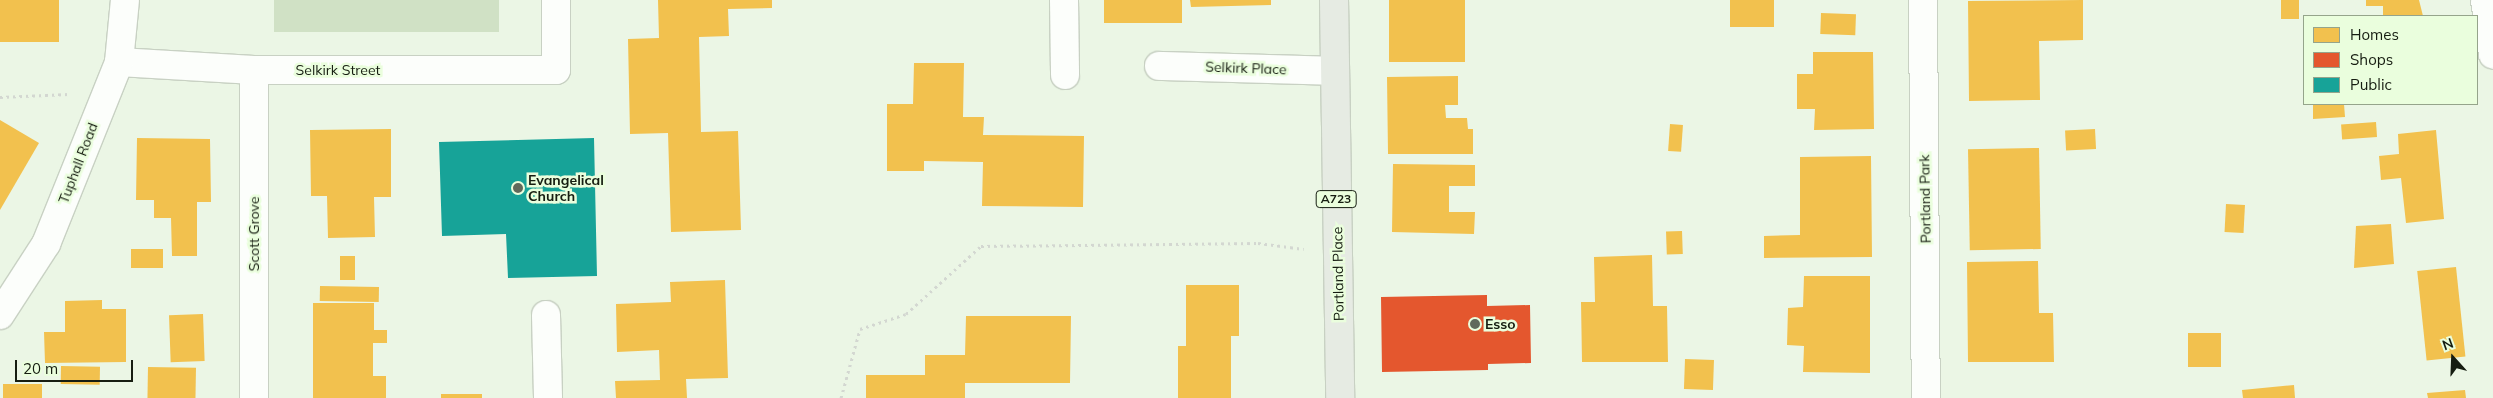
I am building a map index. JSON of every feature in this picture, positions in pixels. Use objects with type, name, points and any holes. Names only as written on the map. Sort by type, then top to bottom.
[{"type":"main road","name":"Portland Place","points":[[1334,0],[1340,398]]},
{"type":"street","name":"Tuphall Road","points":[[0,315],[46,244],[119,62],[125,0]]},
{"type":"street","name":"Selkirk Street","points":[[119,62],[254,70],[556,70],[556,0]]},
{"type":"street","points":[[1064,0],[1065,75]]},
{"type":"street","name":"Portland Park","points":[[1923,0],[1926,398]]},
{"type":"street","points":[[2485,0],[2493,54]]},
{"type":"street","name":"Selkirk Place","points":[[1159,66],[1334,71]]},
{"type":"street","name":"Scott Grove","points":[[254,70],[254,398]]},
{"type":"street","points":[[546,315],[548,398]]},
{"type":"path","points":[[0,97],[106,92]]},
{"type":"path","points":[[840,398],[860,329],[906,314],[981,246],[1258,243],[1337,253]]},
{"type":"green space","points":[[274,0],[499,0],[499,32],[274,32]]},
{"type":"building: Homes","points":[[0,0],[59,0],[59,42],[0,42]]},
{"type":"building: Homes","points":[[658,0],[772,0],[772,8],[728,9],[729,36],[699,37],[701,132],[738,131],[741,230],[671,232],[668,133],[630,134],[628,39],[659,38]]},
{"type":"building: Homes","points":[[1104,0],[1182,0],[1182,23],[1104,23]]},
{"type":"building: Homes","points":[[1190,0],[1271,0],[1271,5],[1191,7]]},
{"type":"building: Homes","points":[[1389,0],[1465,0],[1465,62],[1389,62]]},
{"type":"building: Homes","points":[[1730,0],[1774,0],[1774,27],[1730,27]]},
{"type":"building: Homes","points":[[2083,0],[2083,40],[2039,41],[2040,100],[1969,101],[1968,1]]},
{"type":"building: Homes","points":[[2281,0],[2299,0],[2299,19],[2281,19]]},
{"type":"building: Homes","points":[[2366,0],[2419,0],[2423,15],[2383,15],[2383,6],[2366,6]]},
{"type":"building: Homes","points":[[1821,13],[1856,14],[1855,35],[1820,34]]},
{"type":"building: Homes","points":[[1813,52],[1873,52],[1874,129],[1814,130],[1815,109],[1797,109],[1797,74],[1813,74]]},
{"type":"building: Homes","points":[[914,63],[964,63],[963,117],[984,117],[983,135],[1084,136],[1083,207],[982,206],[983,162],[924,161],[924,171],[887,171],[887,104],[913,104]]},
{"type":"building: Homes","points":[[1458,76],[1458,105],[1445,105],[1446,118],[1467,118],[1468,129],[1473,129],[1473,154],[1388,154],[1387,77]]},
{"type":"building: Homes","points":[[2313,105],[2344,105],[2345,117],[2313,119]]},
{"type":"building: Homes","points":[[0,120],[39,143],[0,210]]},
{"type":"building: Homes","points":[[2376,122],[2377,137],[2342,139],[2341,124]]},
{"type":"building: Homes","points":[[1670,124],[1683,125],[1681,152],[1668,151]]},
{"type":"building: Homes","points":[[391,129],[391,197],[374,197],[375,237],[328,238],[327,196],[311,196],[310,130]]},
{"type":"building: Homes","points":[[2095,129],[2096,149],[2066,151],[2065,131]]},
{"type":"building: Homes","points":[[2436,130],[2444,219],[2406,223],[2401,178],[2381,180],[2379,156],[2399,154],[2398,134]]},
{"type":"building: Homes","points":[[137,138],[210,139],[211,202],[197,202],[197,256],[172,256],[171,218],[154,218],[154,200],[136,200]]},
{"type":"building: Homes","points":[[2039,148],[2041,249],[1970,250],[1968,149]]},
{"type":"building: Homes","points":[[1871,156],[1872,257],[1764,258],[1764,236],[1800,235],[1800,157]]},
{"type":"building: Homes","points":[[1393,164],[1475,165],[1475,186],[1449,186],[1449,212],[1475,212],[1474,234],[1392,232]]},
{"type":"building: Homes","points":[[2226,204],[2245,205],[2244,233],[2225,232]]},
{"type":"building: Homes","points":[[2391,224],[2394,264],[2354,268],[2356,226]]},
{"type":"building: Homes","points":[[1682,231],[1683,254],[1667,255],[1666,232]]},
{"type":"building: Homes","points":[[131,249],[163,249],[163,268],[131,268]]},
{"type":"building: Homes","points":[[1652,255],[1653,306],[1667,306],[1668,362],[1582,362],[1581,302],[1595,302],[1594,257]]},
{"type":"building: Homes","points":[[340,256],[355,256],[355,280],[340,280]]},
{"type":"building: Homes","points":[[2038,261],[2039,313],[2053,313],[2054,362],[1968,362],[1967,262]]},
{"type":"building: Homes","points":[[2456,267],[2465,357],[2427,361],[2417,271]]},
{"type":"building: Homes","points":[[1804,276],[1870,276],[1870,373],[1803,372],[1804,346],[1787,345],[1788,308],[1803,307]]},
{"type":"building: Homes","points":[[725,280],[728,378],[686,379],[687,398],[616,398],[615,381],[660,380],[659,350],[617,352],[616,304],[671,302],[670,282]]},
{"type":"building: Homes","points":[[1186,285],[1239,285],[1239,336],[1231,336],[1231,398],[1178,398],[1178,346],[1186,346]]},
{"type":"building: Homes","points":[[320,286],[379,287],[379,302],[320,301]]},
{"type":"building: Homes","points":[[102,300],[102,309],[126,309],[126,362],[45,363],[44,332],[65,332],[65,301]]},
{"type":"building: Homes","points":[[313,303],[374,303],[374,330],[387,330],[387,343],[373,343],[373,376],[386,376],[386,398],[313,398]]},
{"type":"building: Homes","points":[[203,314],[205,361],[171,362],[169,315]]},
{"type":"building: Homes","points":[[966,316],[1071,316],[1070,383],[965,383],[965,398],[866,398],[866,375],[925,375],[925,355],[965,355]]},
{"type":"building: Homes","points":[[2188,333],[2221,333],[2221,367],[2188,367]]},
{"type":"building: Homes","points":[[1685,359],[1714,360],[1713,390],[1684,389]]},
{"type":"building: Homes","points":[[61,366],[100,367],[100,385],[61,384]]},
{"type":"building: Homes","points":[[148,367],[196,368],[195,398],[147,398]]},
{"type":"building: Homes","points":[[3,384],[42,384],[42,398],[3,398]]},
{"type":"building: Homes","points":[[2294,385],[2295,398],[2243,398],[2242,390]]},
{"type":"building: Homes","points":[[2465,390],[2466,398],[2428,398],[2427,393]]},
{"type":"building: Homes","points":[[441,394],[482,394],[482,398],[441,398]]},
{"type":"building: Shops","points":[[1487,295],[1487,306],[1530,305],[1531,363],[1488,364],[1488,370],[1382,372],[1381,297]]},
{"type":"building: Public","name":"Evangelical Church","points":[[594,138],[597,276],[508,278],[506,234],[442,236],[439,142]]},
{"type":"place","name":"Evangelical Church","points":[[518,188]]},
{"type":"place","name":"Esso","points":[[1475,324]]}]
